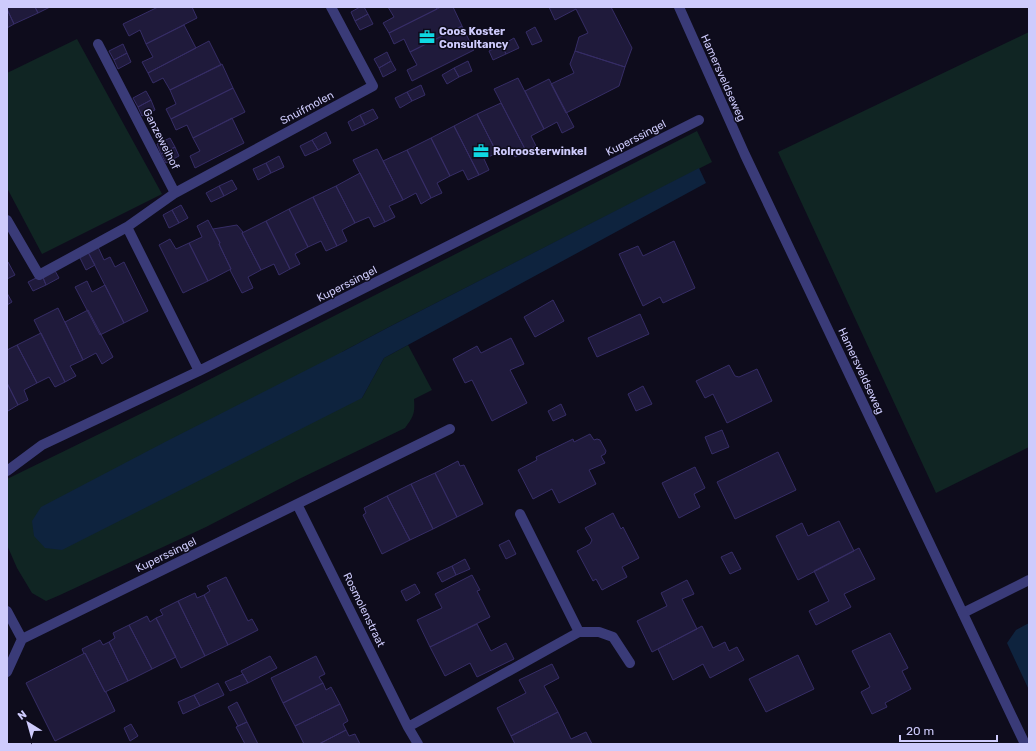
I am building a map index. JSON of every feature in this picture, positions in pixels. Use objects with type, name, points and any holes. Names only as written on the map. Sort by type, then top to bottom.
[{"type":"street","name":"Snuifmolen","points":[[175,193],[373,86],[331,7]]},
{"type":"street","name":"Hamersveldseweg","points":[[679,7],[745,155],[1025,744]]},
{"type":"street","name":"Ganzeweihof","points":[[98,44],[175,193]]},
{"type":"street","name":"Kuperssingel","points":[[7,471],[42,445],[199,371],[699,120]]},
{"type":"street","points":[[7,220],[39,275],[127,227],[175,193]]},
{"type":"street","points":[[127,227],[199,371]]},
{"type":"street","name":"Kuperssingel","points":[[22,639],[450,429]]},
{"type":"street","name":"Rosmolenstraat","points":[[297,504],[408,727],[418,744]]},
{"type":"street","points":[[520,514],[579,632]]},
{"type":"street","points":[[963,613],[1029,580]]},
{"type":"street","points":[[7,611],[22,639],[7,672]]},
{"type":"street","points":[[408,727],[579,632],[599,632],[613,637],[630,663]]},
{"type":"green space","points":[[1029,32],[1029,447],[936,493],[778,152]]},
{"type":"green space","points":[[77,39],[162,194],[42,254],[7,188],[7,73]]},
{"type":"green space","points":[[697,131],[712,162],[342,352],[362,398],[384,358],[408,345],[432,390],[414,399],[413,414],[405,428],[299,479],[206,527],[60,595],[46,601],[32,593],[17,568],[7,545],[7,479],[179,395]]},
{"type":"water","points":[[699,168],[706,183],[384,358],[362,398],[62,550],[45,548],[34,536],[32,521],[41,507]]},
{"type":"water","points":[[1029,623],[1029,690],[1007,643],[1016,630]]},
{"type":"building","points":[[7,7],[35,7],[38,13],[14,24]]},
{"type":"building","points":[[35,7],[50,7],[38,13]]},
{"type":"building","points":[[158,7],[192,7],[197,18],[146,44],[140,30],[129,36],[123,24]]},
{"type":"building","points":[[360,7],[364,7],[368,14],[355,21],[351,12]]},
{"type":"building","points":[[388,7],[436,7],[437,9],[389,33],[383,23],[394,17]]},
{"type":"building","points":[[441,7],[453,7],[462,26],[410,52],[404,39],[394,44],[389,33]]},
{"type":"building","points":[[549,7],[611,7],[632,48],[625,67],[575,51],[579,37],[588,33],[576,9],[555,20]]},
{"type":"building","points":[[7,9],[14,24],[7,28]]},
{"type":"building","points":[[368,14],[373,24],[360,30],[355,21]]},
{"type":"building","points":[[184,25],[196,48],[148,73],[142,62],[153,57],[146,44]]},
{"type":"building","points":[[462,26],[474,50],[412,81],[407,70],[417,65],[410,52]]},
{"type":"building","points":[[535,27],[542,41],[532,45],[526,32]]},
{"type":"building","points":[[514,38],[519,48],[506,54],[502,45]]},
{"type":"building","points":[[209,41],[221,65],[170,90],[163,78],[153,83],[148,73]]},
{"type":"building","points":[[123,44],[127,53],[114,60],[109,51]]},
{"type":"building","points":[[502,45],[506,54],[493,60],[489,51]]},
{"type":"building","points":[[575,51],[625,67],[619,86],[566,113],[551,84],[574,73],[570,64]]},
{"type":"building","points":[[387,52],[391,61],[379,68],[374,59]]},
{"type":"building","points":[[127,53],[131,62],[118,69],[114,60]]},
{"type":"building","points":[[391,61],[396,70],[383,77],[379,68]]},
{"type":"building","points":[[468,61],[472,71],[459,77],[454,68]]},
{"type":"building","points":[[222,64],[233,88],[171,119],[166,109],[176,104],[170,90]]},
{"type":"building","points":[[454,68],[459,77],[447,84],[442,75]]},
{"type":"building","points":[[518,78],[544,129],[531,136],[536,146],[526,151],[494,89]]},
{"type":"building","points":[[549,79],[574,127],[562,133],[557,122],[544,129],[525,91]]},
{"type":"building","points":[[421,85],[425,95],[412,101],[407,92]]},
{"type":"building","points":[[233,88],[245,112],[193,138],[187,125],[176,130],[171,119]]},
{"type":"building","points":[[146,91],[151,100],[138,107],[133,98]]},
{"type":"building","points":[[407,92],[412,101],[400,108],[395,98]]},
{"type":"building","points":[[151,100],[155,110],[142,116],[138,107]]},
{"type":"building","points":[[501,103],[526,151],[515,157],[510,146],[497,153],[477,114]]},
{"type":"building","points":[[373,109],[378,118],[365,125],[360,115]]},
{"type":"building","points":[[477,114],[497,153],[484,159],[489,170],[479,175],[454,126]]},
{"type":"building","points":[[360,115],[365,125],[352,131],[348,122]]},
{"type":"building","points":[[232,118],[244,143],[195,168],[190,156],[200,151],[193,138]]},
{"type":"building","points":[[454,126],[479,175],[468,180],[463,170],[450,176],[431,138]]},
{"type":"building","points":[[326,132],[331,143],[318,150],[312,140]]},
{"type":"building","points":[[170,138],[175,147],[161,154],[157,144]]},
{"type":"building","points":[[431,138],[450,176],[437,183],[442,193],[431,198],[407,150]]},
{"type":"building","points":[[312,140],[318,150],[305,156],[300,146]]},
{"type":"building","points":[[175,147],[179,156],[166,163],[161,154]]},
{"type":"building","points":[[377,149],[403,200],[389,206],[395,217],[385,222],[353,160]]},
{"type":"building","points":[[407,150],[431,198],[421,204],[416,193],[403,200],[383,161]]},
{"type":"building","points":[[279,156],[284,167],[271,173],[266,163]]},
{"type":"building","points":[[266,163],[271,173],[258,180],[253,169]]},
{"type":"building","points":[[360,173],[385,222],[374,227],[369,217],[355,223],[336,186]]},
{"type":"building","points":[[232,180],[237,189],[224,196],[219,186]]},
{"type":"building","points":[[219,186],[224,196],[211,202],[206,193]]},
{"type":"building","points":[[336,186],[355,223],[342,230],[347,241],[337,246],[313,197]]},
{"type":"building","points":[[313,197],[337,246],[326,251],[321,241],[308,247],[289,209]]},
{"type":"building","points":[[181,205],[188,218],[179,223],[172,210]]},
{"type":"building","points":[[289,209],[308,247],[295,254],[300,264],[290,269],[266,221]]},
{"type":"building","points":[[172,210],[179,223],[169,228],[163,215]]},
{"type":"building","points":[[208,220],[231,269],[208,281],[189,243],[202,237],[197,226]]},
{"type":"building","points":[[266,221],[290,269],[279,275],[274,264],[261,270],[242,233]]},
{"type":"building","points":[[237,225],[243,232],[242,233],[261,270],[248,277],[253,288],[242,293],[230,270],[231,269],[213,229]]},
{"type":"building","points":[[170,239],[176,249],[189,243],[208,281],[183,293],[159,245]]},
{"type":"building","points":[[674,241],[695,288],[663,303],[660,297],[643,306],[619,254],[638,246],[643,256]]},
{"type":"building","points":[[98,247],[104,260],[110,257],[115,267],[124,262],[148,311],[124,323],[88,252]]},
{"type":"building","points":[[88,252],[95,265],[86,270],[79,256]]},
{"type":"building","points":[[8,262],[15,275],[7,279],[7,263]]},
{"type":"building","points":[[54,269],[59,278],[46,285],[42,275]]},
{"type":"building","points":[[42,275],[46,285],[33,291],[28,282]]},
{"type":"building","points":[[87,281],[92,292],[105,285],[124,323],[100,335],[75,287]]},
{"type":"building","points":[[7,293],[12,302],[7,305]]},
{"type":"building","points":[[553,300],[564,321],[535,337],[524,317]]},
{"type":"building","points":[[58,308],[83,360],[70,366],[76,376],[65,382],[34,320]]},
{"type":"building","points":[[88,310],[113,357],[102,364],[96,353],[83,360],[65,322]]},
{"type":"building","points":[[640,314],[649,334],[597,357],[588,338]]},
{"type":"building","points":[[41,333],[65,382],[55,387],[49,377],[37,383],[17,345]]},
{"type":"building","points":[[511,338],[524,364],[510,370],[527,403],[492,421],[472,380],[465,383],[453,359],[477,346],[481,353]]},
{"type":"building","points":[[17,345],[37,383],[24,390],[28,400],[18,405],[7,383],[7,350]]},
{"type":"building","points":[[729,365],[735,376],[739,377],[757,369],[772,401],[727,423],[713,394],[705,398],[696,381]]},
{"type":"building","points":[[7,383],[18,405],[8,411],[7,409]]},
{"type":"building","points":[[643,386],[652,404],[636,411],[628,394]]},
{"type":"building","points":[[561,404],[566,415],[553,421],[548,411]]},
{"type":"building","points":[[722,430],[729,447],[712,454],[705,437]]},
{"type":"building","points":[[590,434],[594,440],[600,440],[606,451],[605,454],[601,456],[605,463],[589,470],[596,484],[559,503],[552,489],[533,499],[518,470],[537,460],[536,457],[573,439],[574,442]]},
{"type":"building","points":[[778,452],[796,490],[735,519],[717,482]]},
{"type":"building","points":[[458,461],[460,466],[464,465],[483,504],[457,517],[435,473]]},
{"type":"building","points":[[695,467],[705,488],[694,494],[700,507],[679,518],[662,483]]},
{"type":"building","points":[[435,473],[457,517],[433,529],[411,484]]},
{"type":"building","points":[[411,484],[433,529],[410,540],[387,496]]},
{"type":"building","points":[[387,496],[410,540],[382,554],[363,515],[366,513],[364,508]]},
{"type":"building","points":[[613,513],[621,529],[623,527],[639,558],[622,567],[627,577],[602,590],[596,579],[593,581],[577,551],[590,544],[592,540],[585,528]]},
{"type":"building","points":[[839,521],[854,551],[798,580],[776,536],[802,523],[808,536]]},
{"type":"building","points":[[509,540],[516,554],[506,559],[499,545]]},
{"type":"building","points":[[859,548],[875,579],[844,594],[851,607],[816,625],[809,611],[829,601],[814,571]]},
{"type":"building","points":[[732,552],[741,569],[730,574],[721,557]]},
{"type":"building","points":[[465,559],[470,569],[456,575],[452,566]]},
{"type":"building","points":[[452,566],[456,575],[442,582],[437,573]]},
{"type":"building","points":[[472,575],[480,590],[477,591],[490,617],[430,647],[417,620],[442,608],[435,594]]},
{"type":"building","points":[[226,577],[248,621],[252,619],[258,630],[228,645],[204,595],[210,591],[207,586]]},
{"type":"building","points":[[687,580],[694,594],[682,599],[697,629],[652,652],[637,621],[667,606],[661,593]]},
{"type":"building","points":[[415,584],[420,593],[406,601],[401,591]]},
{"type":"building","points":[[195,593],[197,598],[204,595],[228,645],[205,656],[178,601]]},
{"type":"building","points":[[178,601],[205,656],[181,668],[156,618],[163,615],[160,610]]},
{"type":"building","points":[[147,616],[150,622],[156,618],[176,657],[152,669],[129,625]]},
{"type":"building","points":[[477,624],[491,651],[506,643],[514,659],[477,677],[470,663],[445,676],[430,647]]},
{"type":"building","points":[[129,625],[152,669],[128,681],[109,642],[115,638],[113,633]]},
{"type":"building","points":[[702,626],[713,648],[725,642],[729,651],[737,647],[744,660],[710,678],[703,664],[673,680],[658,649]]},
{"type":"building","points":[[890,633],[908,668],[902,671],[911,689],[885,703],[887,707],[872,714],[861,692],[870,687],[852,651]]},
{"type":"building","points":[[100,640],[103,645],[109,642],[128,681],[105,692],[82,649]]},
{"type":"building","points":[[85,653],[115,711],[55,741],[26,683]]},
{"type":"building","points":[[798,655],[814,689],[766,712],[749,679]]},
{"type":"building","points":[[270,656],[277,668],[248,683],[241,671]]},
{"type":"building","points":[[316,656],[325,674],[319,677],[323,683],[283,703],[271,678]]},
{"type":"building","points":[[552,664],[559,678],[544,686],[558,712],[511,736],[497,708],[526,693],[519,680]]},
{"type":"building","points":[[243,674],[248,683],[230,691],[225,682]]},
{"type":"building","points":[[218,683],[224,695],[200,706],[194,695]]},
{"type":"building","points":[[323,683],[326,690],[331,687],[340,704],[295,726],[283,703]]},
{"type":"building","points":[[194,695],[200,706],[183,714],[178,702]]},
{"type":"building","points":[[237,702],[247,722],[238,726],[228,707]]},
{"type":"building","points":[[340,704],[348,721],[343,724],[346,730],[319,744],[304,744],[295,726]]},
{"type":"building","points":[[558,712],[571,739],[586,732],[592,744],[515,744],[511,736]]},
{"type":"building","points":[[247,722],[258,744],[245,744],[236,727]]},
{"type":"building","points":[[131,724],[138,736],[130,741],[124,728]]},
{"type":"building","points":[[346,730],[349,736],[355,734],[360,744],[319,744]]},
{"type":"place","name":"Coos Koster Consultancy","points":[[427,37]]},
{"type":"place","name":"Rolroosterwinkel","points":[[481,151]]}]
